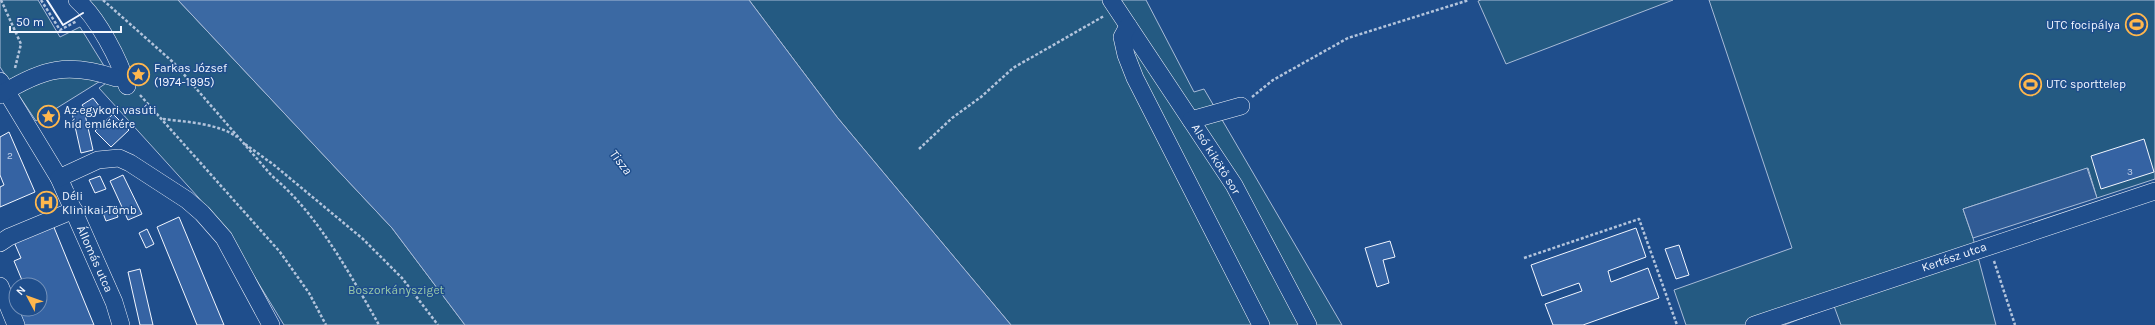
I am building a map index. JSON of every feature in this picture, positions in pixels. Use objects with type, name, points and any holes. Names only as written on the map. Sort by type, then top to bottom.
[{"type":"street","points":[[2,89],[43,72],[69,68],[94,70],[122,82],[122,69],[88,9],[77,0]]},
{"type":"street","name":"Alsó kikötő sor","points":[[1114,4],[1234,184],[1308,325]]},
{"type":"street","points":[[1128,26],[1122,37],[1126,55],[1135,78],[1261,325]]},
{"type":"street","name":"Állomás utca","points":[[2,89],[59,178],[114,302],[121,325]]},
{"type":"street","points":[[1191,120],[1241,106]]},
{"type":"street","points":[[59,178],[98,160],[119,158],[130,163],[187,200],[202,213],[224,238],[271,325]]},
{"type":"street","name":"Kertész utca","points":[[1754,325],[1989,245],[2155,191]]},
{"type":"street","points":[[0,243],[9,237],[74,210]]},
{"type":"street","points":[[0,286],[14,324]]},
{"type":"path","points":[[1,0],[21,44],[13,78],[2,89]]},
{"type":"path","points":[[41,0],[60,30],[81,19]]},
{"type":"path","points":[[103,0],[174,63],[272,176],[287,188],[328,241],[379,325]]},
{"type":"path","points":[[1241,106],[1273,80],[1348,38],[1469,0]]},
{"type":"path","points":[[919,149],[952,118],[980,97],[1013,68],[1114,4]]},
{"type":"path","points":[[122,82],[144,98],[280,252],[309,293],[326,325]]},
{"type":"path","points":[[162,118],[230,132],[241,140],[363,238],[402,278],[438,325]]},
{"type":"path","points":[[1524,258],[1639,219],[1677,325]]},
{"type":"path","points":[[1989,245],[2015,325]]},
{"type":"green space","points":[[0,0],[38,0],[60,37],[80,27],[106,69],[102,80],[36,121],[0,67]]},
{"type":"green space","name":"Boszorkánysziget","points":[[85,0],[178,0],[392,228],[465,325],[284,325],[227,232],[198,197],[99,88],[127,69]]},
{"type":"green space","points":[[749,0],[1146,0],[1194,92],[1204,89],[1342,325],[1011,325],[837,117]]},
{"type":"green space","points":[[1673,0],[1506,64],[1478,1]]},
{"type":"green space","points":[[1709,0],[2155,0],[2155,179],[2097,198],[2088,168],[1963,209],[1973,238],[1996,325],[1841,325],[1834,306],[1784,325],[1686,325],[1674,290],[1792,248]]},
{"type":"shaded area","points":[[2087,168],[2097,198],[1973,238],[1963,209]]},
{"type":"water","name":"Tisza","points":[[178,0],[749,0],[837,117],[1011,325],[465,325],[392,228]]},
{"type":"building","points":[[93,98],[100,107],[89,115],[82,105]]},
{"type":"building","points":[[84,110],[93,150],[81,153],[72,113]]},
{"type":"building","points":[[113,114],[129,130],[111,147],[95,131]]},
{"type":"building","points":[[9,132],[35,192],[0,207],[0,187],[4,185],[0,175],[0,137]]},
{"type":"building","points":[[2144,139],[2154,172],[2101,189],[2091,156]]},
{"type":"building","points":[[123,175],[142,214],[128,220],[110,181]]},
{"type":"building","points":[[100,176],[106,189],[95,193],[89,180]]},
{"type":"building","points":[[114,208],[118,217],[106,221],[103,213]]},
{"type":"building","points":[[179,217],[224,325],[197,325],[157,227]]},
{"type":"building","points":[[53,225],[94,325],[24,325],[20,317],[48,317],[48,277],[21,277],[14,261],[21,258],[14,242]]},
{"type":"building","points":[[1636,228],[1646,257],[1608,271],[1611,282],[1648,268],[1659,298],[1583,325],[1553,325],[1545,304],[1582,291],[1579,283],[1542,296],[1531,265]]},
{"type":"building","points":[[147,229],[154,244],[146,248],[139,233]]},
{"type":"building","points":[[1390,241],[1395,257],[1383,260],[1389,283],[1377,287],[1365,248]]},
{"type":"building","points":[[1679,245],[1689,275],[1676,279],[1665,249]]},
{"type":"building","points":[[140,269],[153,325],[140,325],[128,272]]},
{"type":"wall","points":[[47,0],[63,25],[83,13]]},
{"type":"place","name":"UTC focipálya","points":[[2136,25]]},
{"type":"place","name":"Farkas József (1974-1995)","points":[[139,75]]},
{"type":"place","name":"UTC sporttelep","points":[[2030,84]]},
{"type":"place","name":"Az egykori vasúti híd emlékére","points":[[48,117]]},
{"type":"place","name":"Déli Klinikai Tömb","points":[[47,203]]}]
